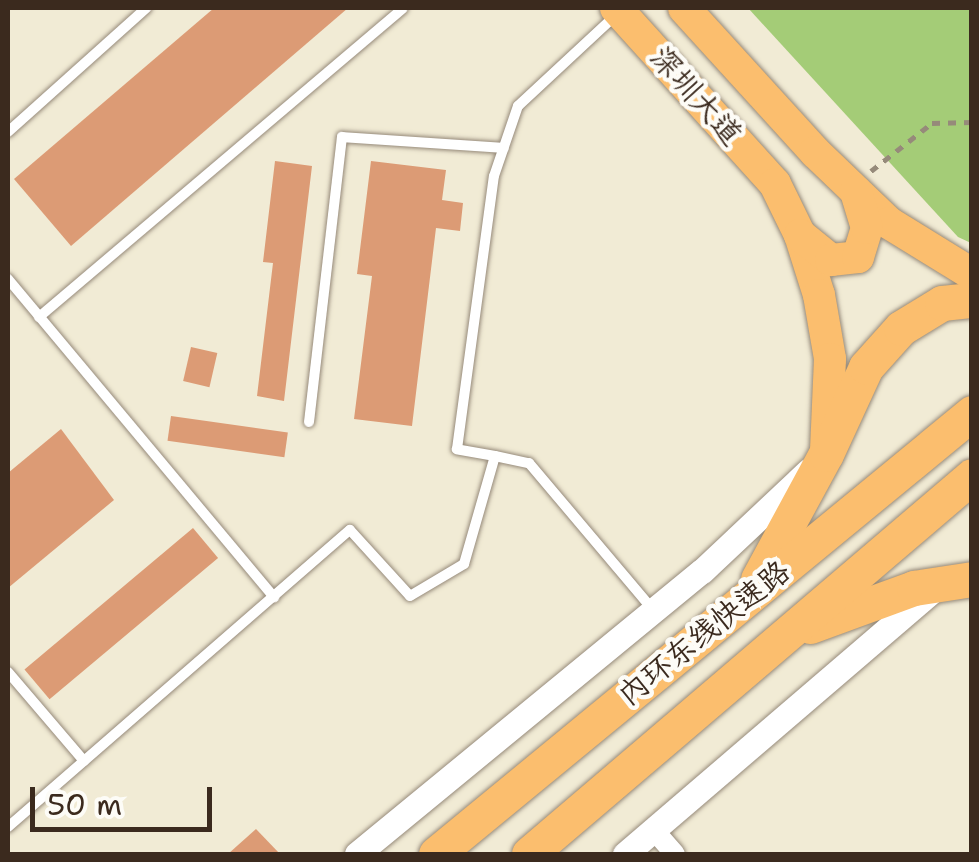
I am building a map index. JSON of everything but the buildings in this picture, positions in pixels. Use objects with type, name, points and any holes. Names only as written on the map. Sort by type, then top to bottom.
[{"type":"highway","points":[[750,593],[826,454],[866,367],[901,328],[942,303],[972,300]]},
{"type":"highway","name":"内环东线快速路","points":[[436,854],[972,413]]},
{"type":"highway","name":"内环东线快速路","points":[[529,854],[972,476]]},
{"type":"highway","points":[[781,636],[914,588],[961,582]]},
{"type":"main road","name":"深圳大道","points":[[684,8],[815,152],[889,223],[972,274]]},
{"type":"main road","name":"深圳大道","points":[[618,10],[775,184],[800,235],[819,295],[830,359],[826,454]]},
{"type":"main road","points":[[800,235],[832,260],[858,257],[867,228],[854,190]]},
{"type":"street","points":[[357,854],[654,611],[826,454]]},
{"type":"street","points":[[625,854],[961,582]]},
{"type":"street","points":[[654,829],[675,854]]},
{"type":"lane","points":[[8,132],[146,8]]},
{"type":"lane","points":[[39,317],[403,8]]},
{"type":"lane","points":[[618,10],[518,106],[494,176],[457,449],[529,463],[654,611]]},
{"type":"lane","points":[[308,422],[342,136],[504,148]]},
{"type":"lane","points":[[8,279],[274,597]]},
{"type":"lane","points":[[8,827],[350,530],[410,596],[464,564],[495,456]]},
{"type":"lane","points":[[8,672],[84,761]]},
{"type":"path","points":[[854,190],[932,123],[972,122]]},
{"type":"green space","points":[[748,8],[971,8],[971,243],[958,237]]}]
